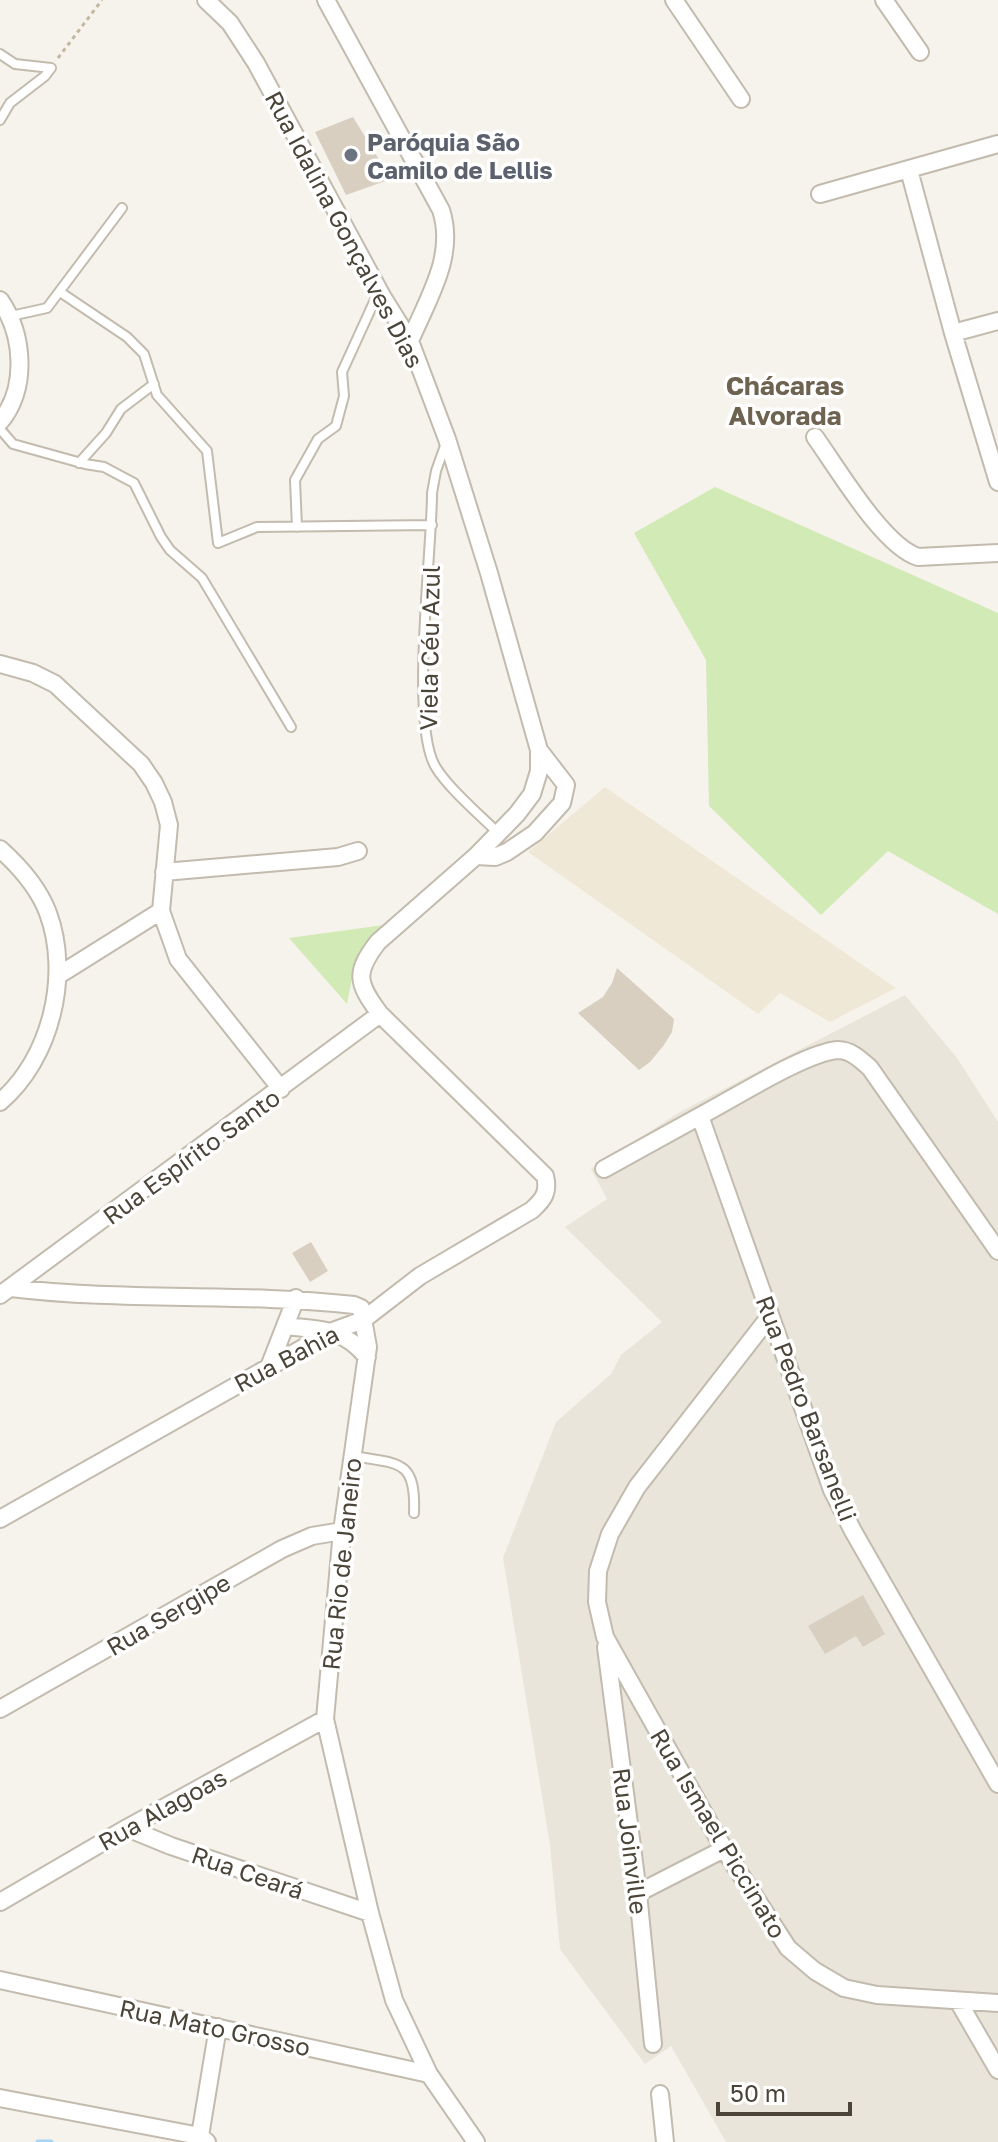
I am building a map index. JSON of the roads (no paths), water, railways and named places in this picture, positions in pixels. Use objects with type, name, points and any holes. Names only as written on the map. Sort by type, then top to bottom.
[{"type":"street","name":"Rua Idalina Gonçalves Dias","points":[[206,0],[230,23],[256,63],[379,290],[410,341],[447,439],[539,750],[539,771],[532,794],[476,856]]},
{"type":"street","points":[[326,0],[441,210],[447,228],[440,272],[410,341]]},
{"type":"street","points":[[674,0],[741,99]]},
{"type":"street","points":[[884,0],[920,52]]},
{"type":"street","points":[[820,194],[998,144]]},
{"type":"street","points":[[909,170],[953,333],[998,482]]},
{"type":"street","points":[[0,300],[11,316],[18,340],[19,366],[16,393],[0,422]]},
{"type":"street","points":[[953,333],[998,321]]},
{"type":"street","points":[[815,437],[886,535],[906,554],[918,557],[998,553]]},
{"type":"street","points":[[0,664],[33,673],[55,684],[141,764],[163,802],[169,825],[161,911],[178,959],[281,1089]]},
{"type":"street","name":"Rua Idalina Gonçalves Dias","points":[[476,856],[495,857],[507,852],[535,833],[562,803],[566,785],[539,750]]},
{"type":"street","points":[[0,849],[34,886],[48,913],[59,975],[47,1030],[32,1062],[0,1102]]},
{"type":"street","points":[[164,872],[338,857],[358,851]]},
{"type":"street","points":[[380,1014],[361,985],[359,974],[365,959],[378,942],[476,856]]},
{"type":"street","points":[[59,975],[161,911]]},
{"type":"street","name":"Rua Espírito Santo","points":[[6,1292],[380,1014]]},
{"type":"street","name":"Rua Bahia","points":[[0,1519],[333,1331],[363,1320],[420,1276],[532,1210],[544,1199],[548,1188],[545,1176],[380,1014]]},
{"type":"street","points":[[604,1169],[818,1054],[841,1050],[857,1056],[870,1068],[998,1251]]},
{"type":"street","name":"Rua Pedro Barsanelli","points":[[700,1116],[832,1490],[998,1784]]},
{"type":"street","points":[[6,1292],[296,1298],[354,1305],[361,1308],[363,1320]]},
{"type":"street","points":[[269,1367],[296,1298]]},
{"type":"street","name":"Rua Ismael Piccinato","points":[[770,1316],[637,1487],[610,1534],[598,1571],[597,1602],[605,1637],[724,1849],[788,1948],[815,1971],[844,1988],[877,1995],[998,2003]]},
{"type":"street","name":"Rua Rio de Janeiro","points":[[363,1320],[367,1357],[342,1531],[325,1719],[370,1913],[394,2000],[429,2074],[476,2142]]},
{"type":"street","points":[[285,1326],[333,1331],[349,1338],[367,1357]]},
{"type":"street","name":"Rua Sergipe","points":[[0,1709],[282,1549],[312,1536],[342,1531]]},
{"type":"street","name":"Rua Joinville","points":[[605,1637],[638,1893],[653,2044]]},
{"type":"street","name":"Rua Alagoas","points":[[0,1902],[325,1719]]},
{"type":"street","name":"Rua Ceará","points":[[127,1828],[171,1846],[370,1913]]},
{"type":"street","points":[[638,1893],[724,1849]]},
{"type":"street","name":"Rua Mato Grosso","points":[[0,1980],[429,2074]]},
{"type":"street","points":[[958,2001],[998,2070]]},
{"type":"street","points":[[0,2098],[204,2139],[218,2027]]},
{"type":"street","points":[[660,2094],[665,2142]]},
{"type":"lane","points":[[0,54],[15,64],[51,68],[10,103],[0,120]]},
{"type":"lane","points":[[11,316],[47,308],[122,208]]},
{"type":"lane","points":[[297,527],[295,480],[318,439],[336,426],[344,396],[342,372],[379,290]]},
{"type":"lane","points":[[60,292],[127,337],[144,354],[157,395],[207,451],[218,543],[257,527],[432,525]]},
{"type":"lane","points":[[79,463],[106,433],[121,409],[154,384]]},
{"type":"lane","points":[[0,429],[13,444],[104,467],[134,483],[161,537],[170,550],[202,578],[291,727]]},
{"type":"lane","name":"Viela Céu Azul","points":[[447,439],[432,493],[424,680],[429,751],[444,778],[498,833]]},
{"type":"lane","points":[[352,1456],[402,1467],[411,1475],[414,1513]]},
{"type":"waterway","points":[[38,2142],[51,2142]]},
{"type":"place","name":"Paróquia São Camilo de Lellis","points":[[351,155]]},
{"type":"district","name":"Chácaras Alvorada","points":[[785,400]]}]
